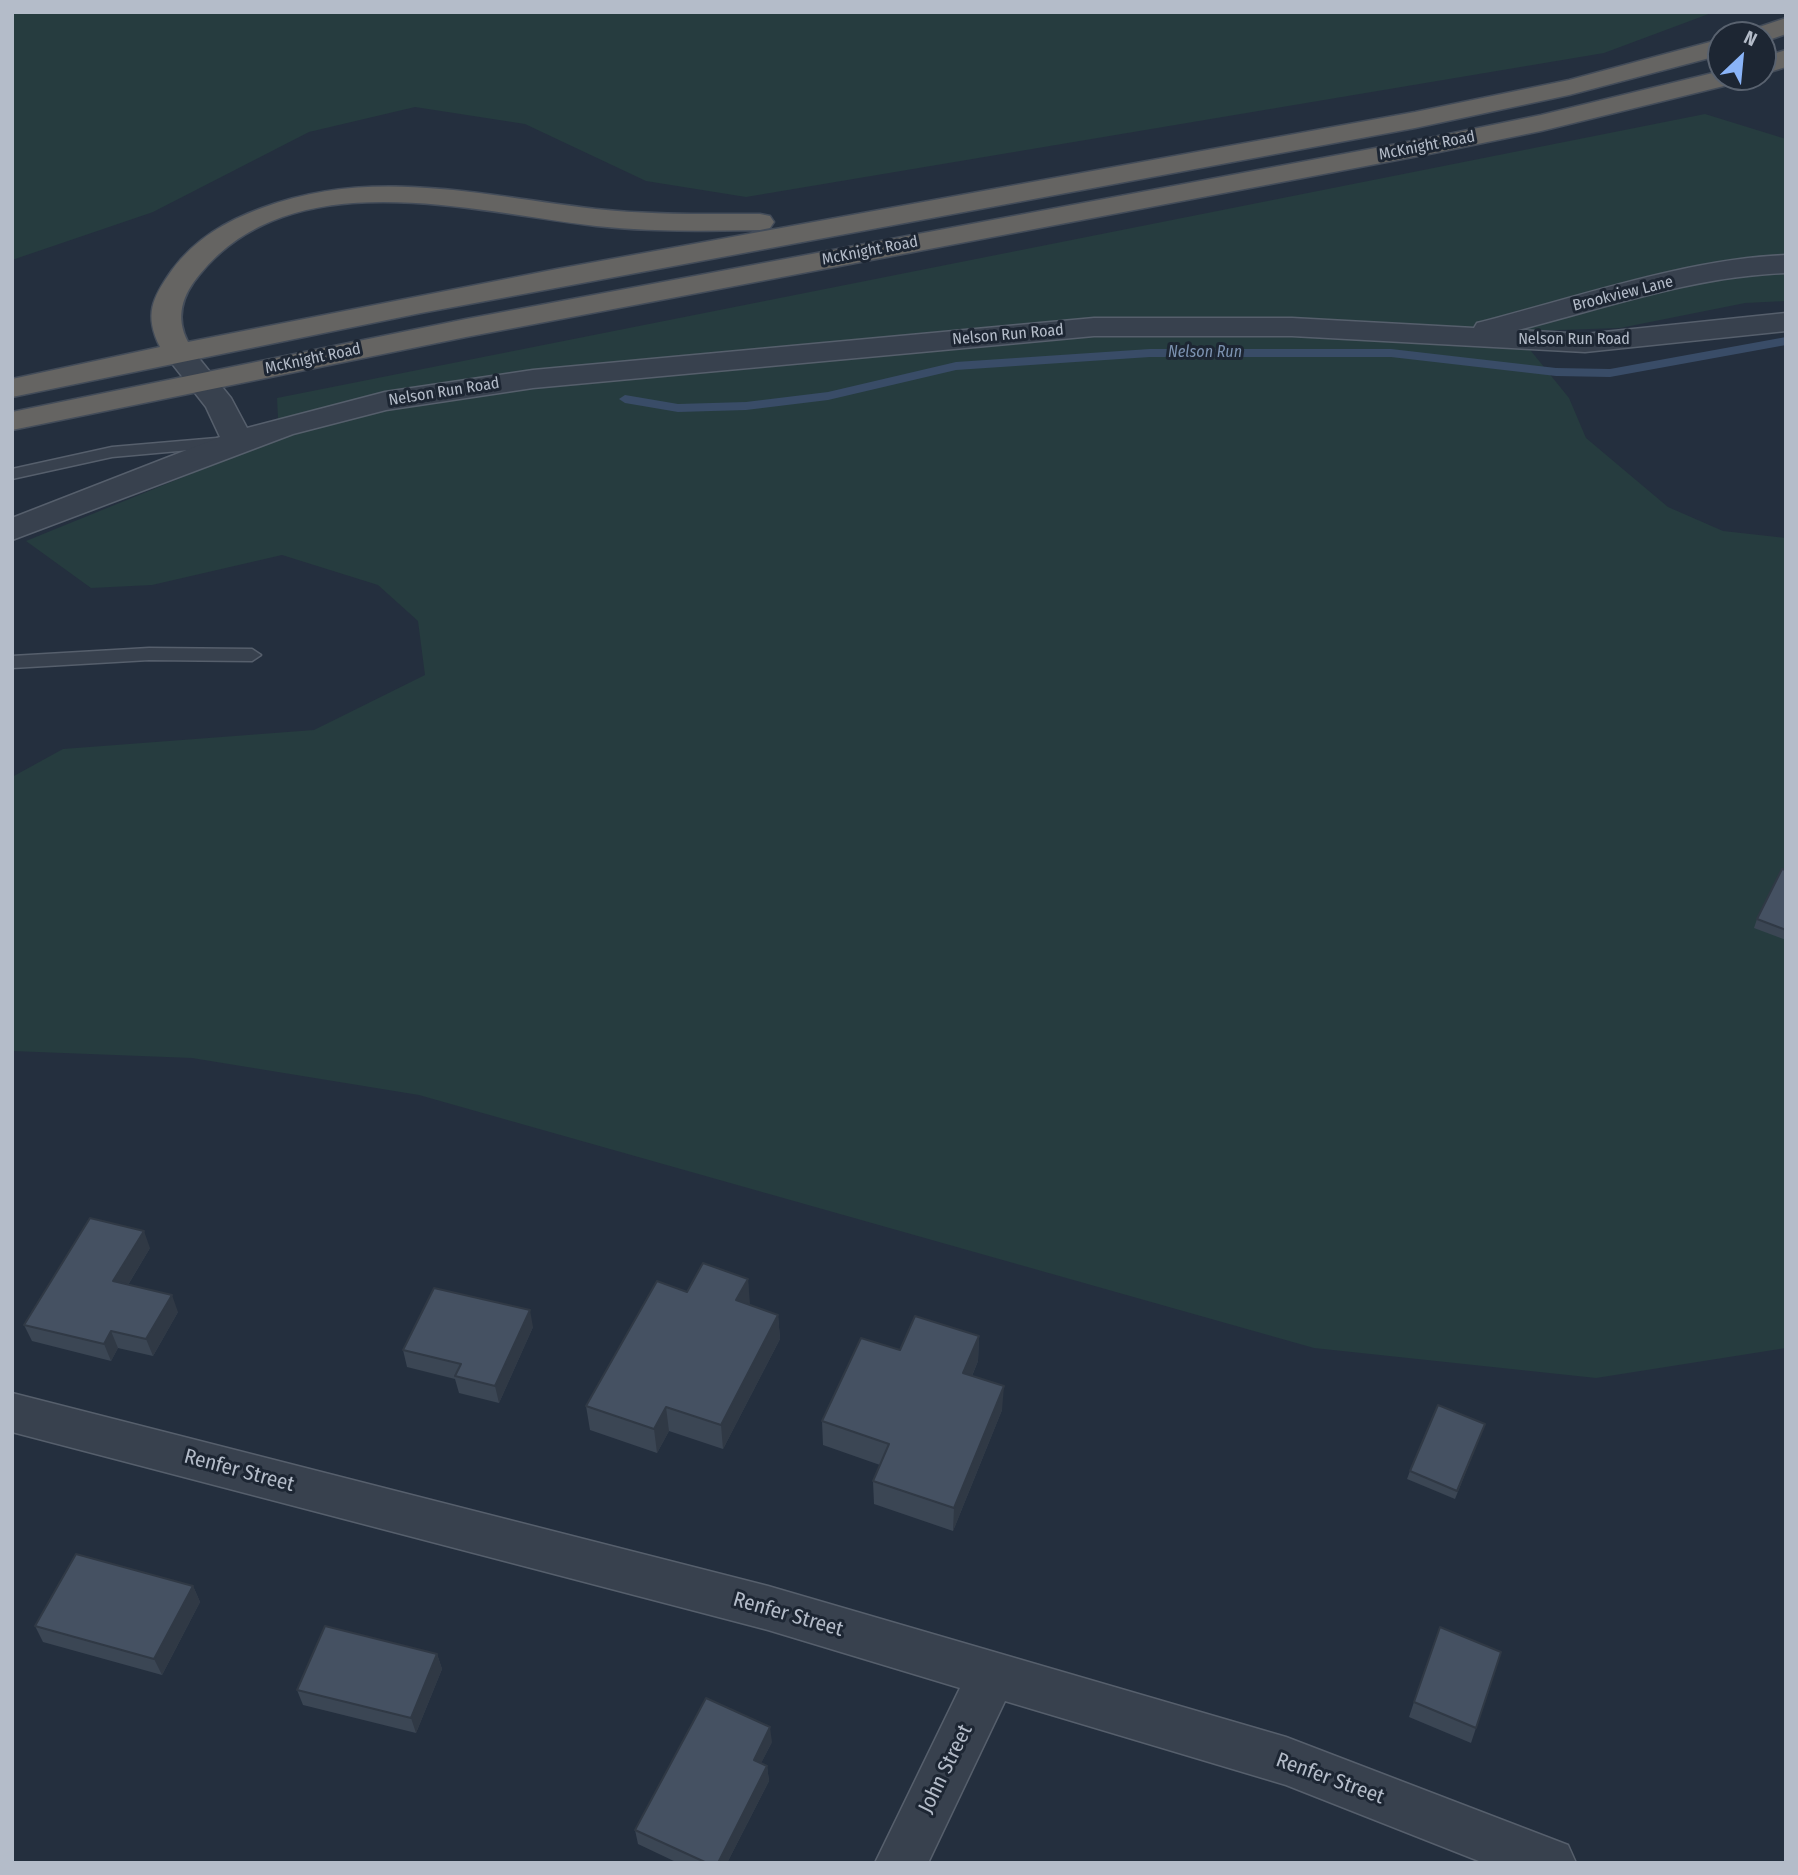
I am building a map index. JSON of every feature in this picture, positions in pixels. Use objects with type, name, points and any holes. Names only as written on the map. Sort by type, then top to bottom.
[{"type":"highway","name":"McKnight Road","points":[[12,388],[178,352],[1514,99],[1707,51]]},
{"type":"highway","name":"McKnight Road","points":[[12,421],[466,328],[1434,145],[1541,123],[1707,82]]},
{"type":"highway","points":[[178,352],[165,323],[167,308],[173,290],[197,259],[236,229],[262,216],[319,198],[380,191],[411,192],[635,220],[717,223],[874,220]]},
{"type":"street","name":"Brookview Lane","points":[[1463,337],[1527,317],[1694,276],[1759,265],[1786,264]]},
{"type":"street","name":"Nelson Run Road","points":[[12,530],[238,442],[327,415],[385,401],[521,381],[1094,327],[1218,324],[1585,343],[1630,341],[1746,323],[1786,322]]},
{"type":"street","points":[[178,352],[220,405],[238,442]]},
{"type":"street","name":"Renfer Street","points":[[12,1412],[768,1608],[1286,1761],[1550,1863]]},
{"type":"street","name":"John Street","points":[[901,1863],[992,1675]]},
{"type":"lane","points":[[12,474],[112,452],[238,442]]},
{"type":"lane","points":[[12,662],[149,654],[253,656]]},
{"type":"green space","points":[[12,12],[1714,12],[1604,53],[746,197],[646,181],[525,124],[415,107],[309,132],[153,212],[12,260]]},
{"type":"green space","points":[[1705,114],[1786,139],[1786,301],[1745,303],[1620,328],[1529,331],[1523,341],[1569,398],[1586,438],[1668,507],[1723,531],[1786,538],[1786,1348],[1596,1378],[1314,1348],[419,1095],[192,1058],[12,1051],[12,777],[63,749],[314,730],[425,675],[418,621],[378,585],[282,555],[152,585],[91,588],[26,541],[279,438],[277,398]]},
{"type":"building","points":[[1782,869],[1786,870],[1786,930],[1757,919]]},
{"type":"building","points":[[90,1218],[144,1231],[113,1281],[172,1295],[146,1339],[111,1331],[104,1344],[24,1325]]},
{"type":"building","points":[[703,1263],[748,1279],[736,1300],[778,1315],[721,1425],[666,1407],[654,1429],[586,1406],[657,1281],[687,1292]]},
{"type":"building","points":[[434,1288],[530,1310],[495,1386],[455,1376],[461,1364],[403,1350]]},
{"type":"building","points":[[915,1316],[979,1336],[963,1373],[1004,1386],[954,1508],[873,1481],[889,1444],[822,1421],[861,1338],[900,1350]]},
{"type":"building","points":[[1438,1405],[1485,1424],[1457,1491],[1410,1471]]},
{"type":"building","points":[[76,1554],[193,1586],[154,1659],[35,1626]]},
{"type":"building","points":[[325,1626],[437,1654],[411,1718],[297,1690]]},
{"type":"building","points":[[1440,1627],[1501,1652],[1476,1728],[1414,1702]]},
{"type":"building","points":[[706,1698],[770,1727],[754,1760],[767,1766],[718,1863],[707,1863],[635,1830]]},
{"type":"waterway","name":"Nelson Run","points":[[625,399],[678,408],[746,406],[828,396],[956,366],[1150,353],[1391,353],[1556,372],[1610,373],[1786,341]]}]
